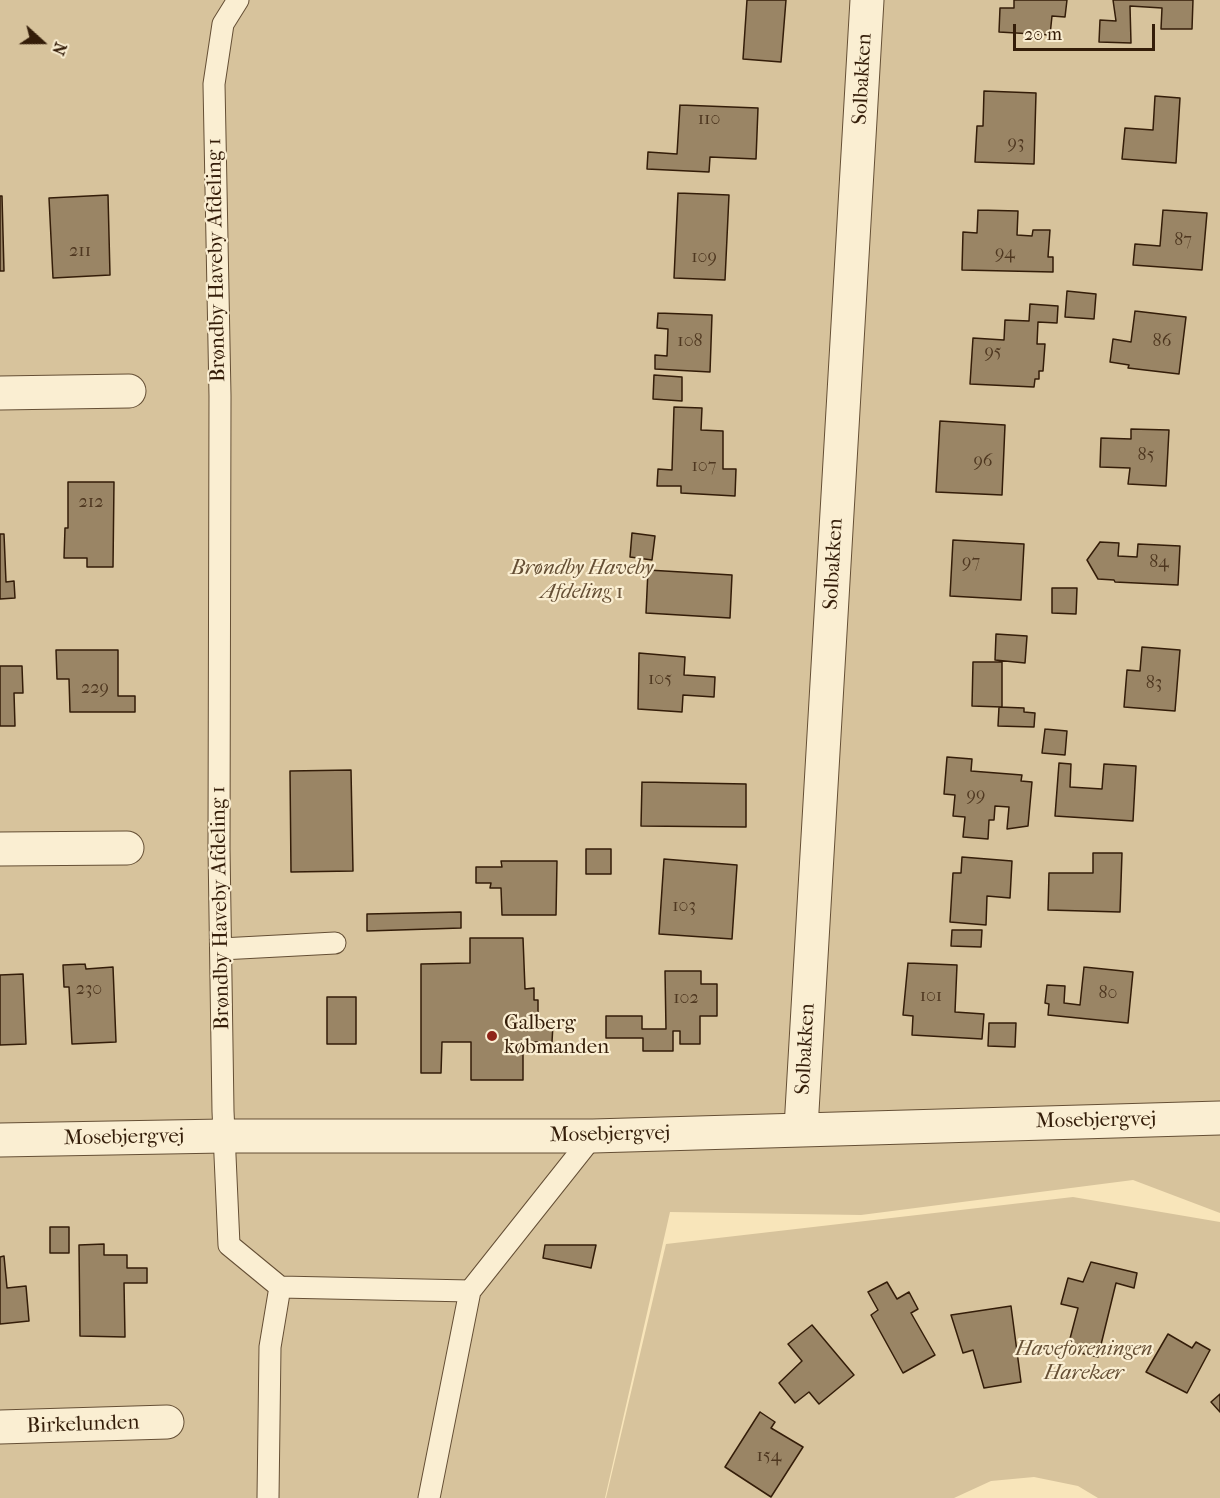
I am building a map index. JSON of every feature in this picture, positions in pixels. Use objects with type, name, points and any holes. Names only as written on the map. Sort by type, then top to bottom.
[{"type":"street","name":"Solbakken","points":[[801,1128],[867,0]]},
{"type":"street","points":[[0,393],[129,392]]},
{"type":"street","points":[[0,849],[127,848]]},
{"type":"street","name":"Mosebjergvej","points":[[0,1140],[223,1136],[594,1136],[801,1128],[1220,1118]]},
{"type":"street","name":"Birkelunden","points":[[0,1427],[167,1422]]},
{"type":"lane","name":"Brøndby Haveby Afdeling 1","points":[[238,0],[224,24],[214,84],[220,396],[223,1136],[229,1245],[280,1287]]},
{"type":"lane","points":[[221,949],[335,943]]},
{"type":"lane","points":[[429,1498],[470,1291],[594,1136]]},
{"type":"lane","points":[[268,1498],[270,1347],[280,1287],[470,1291]]},
{"type":"green space","name":"Brøndby Haveby Afdeling 1","points":[[0,0],[1220,0],[1220,1213],[1133,1180],[861,1215],[670,1212],[605,1498],[0,1498]]},
{"type":"green space","name":"Haveforeningen Harekær","points":[[1073,1197],[1220,1222],[1220,1498],[1098,1498],[1078,1486],[1034,1477],[991,1481],[954,1498],[606,1498],[666,1244]]},
{"type":"building","points":[[747,0],[786,0],[781,62],[743,59]]},
{"type":"building","points":[[1014,0],[1067,0],[1065,17],[1052,16],[1050,35],[999,32],[1000,8],[1014,8]]},
{"type":"building","points":[[1113,0],[1193,0],[1192,29],[1161,29],[1162,8],[1130,6],[1131,43],[1099,42],[1100,20],[1116,21]]},
{"type":"building","points":[[984,91],[1036,93],[1034,164],[975,162],[977,126],[983,126]]},
{"type":"building","points":[[1155,96],[1180,98],[1176,163],[1122,159],[1125,128],[1153,130]]},
{"type":"building","points":[[680,105],[758,108],[756,159],[710,157],[709,172],[647,169],[648,152],[677,154]]},
{"type":"building","points":[[678,193],[729,195],[725,280],[674,278]]},
{"type":"building","points":[[108,195],[110,275],[53,278],[49,198]]},
{"type":"building","points":[[0,196],[2,196],[4,271],[0,271]]},
{"type":"building","points":[[978,210],[1018,211],[1017,235],[1032,236],[1033,230],[1050,230],[1048,257],[1053,257],[1053,272],[962,270],[963,232],[977,233]]},
{"type":"building","points":[[1163,210],[1207,213],[1202,270],[1133,265],[1135,244],[1160,246]]},
{"type":"building","points":[[1067,291],[1096,294],[1094,319],[1065,317]]},
{"type":"building","points":[[1030,304],[1058,306],[1057,323],[1038,322],[1037,344],[1045,344],[1043,371],[1039,371],[1039,379],[1035,379],[1034,387],[970,384],[973,338],[1004,340],[1005,320],[1029,321]]},
{"type":"building","points":[[1135,311],[1186,317],[1179,374],[1128,368],[1129,365],[1110,362],[1113,339],[1131,342]]},
{"type":"building","points":[[658,313],[712,315],[710,372],[655,369],[655,355],[667,356],[668,329],[657,328]]},
{"type":"building","points":[[654,375],[682,377],[682,401],[653,399]]},
{"type":"building","points":[[674,407],[702,408],[701,430],[723,431],[723,469],[736,469],[735,496],[681,493],[681,486],[657,486],[658,469],[672,470]]},
{"type":"building","points":[[940,421],[1005,425],[1002,495],[936,492]]},
{"type":"building","points":[[1131,429],[1169,430],[1166,486],[1128,484],[1130,468],[1100,467],[1101,438],[1131,439]]},
{"type":"building","points":[[68,482],[114,482],[113,567],[87,567],[87,558],[64,558],[65,528],[68,528]]},
{"type":"building","points":[[632,533],[655,536],[652,560],[630,557]]},
{"type":"building","points":[[0,534],[4,534],[6,582],[14,581],[15,598],[0,599]]},
{"type":"building","points":[[953,540],[1024,544],[1021,600],[950,596]]},
{"type":"building","points":[[1100,542],[1119,543],[1118,556],[1137,557],[1138,544],[1180,546],[1178,585],[1098,579],[1087,560]]},
{"type":"building","points":[[648,570],[732,575],[730,618],[646,613]]},
{"type":"building","points":[[1052,588],[1077,588],[1076,614],[1052,613]]},
{"type":"building","points":[[996,634],[1027,636],[1025,663],[995,660]]},
{"type":"building","points":[[1142,647],[1180,650],[1175,711],[1124,707],[1127,670],[1140,671]]},
{"type":"building","points":[[56,650],[118,650],[118,696],[135,696],[135,712],[70,712],[69,679],[57,679]]},
{"type":"building","points":[[639,653],[685,657],[684,675],[715,677],[714,697],[683,695],[682,712],[638,709]]},
{"type":"building","points":[[973,662],[1002,662],[1002,707],[972,706]]},
{"type":"building","points":[[0,666],[22,666],[23,693],[14,693],[15,726],[0,726]]},
{"type":"building","points":[[999,707],[1024,708],[1024,712],[1035,713],[1034,727],[998,726]]},
{"type":"building","points":[[1045,729],[1067,731],[1065,755],[1042,753]]},
{"type":"building","points":[[947,757],[972,759],[971,771],[1022,775],[1021,781],[1032,782],[1028,826],[1007,829],[1009,807],[995,806],[994,820],[989,820],[988,839],[963,837],[965,817],[953,816],[955,795],[944,794]]},
{"type":"building","points":[[1059,763],[1071,764],[1070,787],[1102,789],[1104,764],[1136,766],[1133,821],[1055,816]]},
{"type":"building","points":[[351,770],[353,871],[291,872],[290,771]]},
{"type":"building","points":[[642,782],[746,784],[746,827],[641,826]]},
{"type":"building","points":[[586,849],[611,849],[611,874],[586,874]]},
{"type":"building","points":[[1093,853],[1122,853],[1120,912],[1048,910],[1049,873],[1093,873]]},
{"type":"building","points":[[962,857],[1012,861],[1010,898],[987,896],[986,925],[950,922],[953,873],[961,873]]},
{"type":"building","points":[[664,859],[737,865],[732,939],[659,934]]},
{"type":"building","points":[[501,861],[557,861],[556,915],[502,915],[501,888],[490,888],[491,883],[476,883],[476,867],[502,867]]},
{"type":"building","points":[[461,912],[461,928],[367,931],[367,914]]},
{"type":"building","points":[[952,930],[982,930],[981,947],[951,946]]},
{"type":"building","points":[[470,938],[523,938],[525,989],[534,988],[534,1000],[538,1000],[538,1024],[553,1024],[552,1042],[523,1042],[523,1080],[471,1080],[471,1042],[442,1042],[441,1073],[421,1073],[421,964],[470,963]]},
{"type":"building","points":[[908,963],[957,965],[955,1012],[984,1014],[982,1039],[912,1035],[913,1016],[903,1015]]},
{"type":"building","points":[[85,964],[86,969],[113,967],[116,1042],[72,1044],[69,987],[64,987],[63,965]]},
{"type":"building","points":[[1084,967],[1133,972],[1128,1023],[1048,1015],[1049,1004],[1045,1003],[1047,985],[1065,986],[1064,1003],[1080,1005]]},
{"type":"building","points":[[665,971],[701,971],[701,984],[717,984],[717,1016],[700,1016],[700,1044],[680,1044],[680,1031],[673,1031],[673,1051],[643,1051],[643,1038],[606,1038],[606,1016],[642,1016],[642,1029],[666,1029]]},
{"type":"building","points":[[23,974],[26,1044],[0,1045],[0,975]]},
{"type":"building","points":[[327,997],[356,997],[356,1044],[327,1044]]},
{"type":"building","points":[[989,1023],[1016,1023],[1015,1047],[988,1046]]},
{"type":"building","points":[[50,1227],[69,1227],[69,1253],[50,1253]]},
{"type":"building","points":[[104,1244],[104,1255],[127,1255],[127,1268],[147,1268],[147,1283],[124,1283],[125,1337],[80,1336],[79,1245]]},
{"type":"building","points":[[545,1245],[596,1245],[591,1268],[543,1258]]},
{"type":"building","points":[[4,1256],[7,1288],[26,1286],[29,1321],[0,1324],[0,1257]]},
{"type":"building","points":[[1091,1262],[1137,1273],[1134,1288],[1116,1283],[1098,1357],[1067,1350],[1078,1308],[1061,1304],[1068,1278],[1083,1282]]},
{"type":"building","points":[[887,1282],[897,1299],[909,1292],[918,1309],[911,1313],[935,1355],[903,1373],[871,1315],[878,1310],[868,1292]]},
{"type":"building","points":[[1011,1306],[1021,1382],[984,1388],[973,1350],[963,1353],[951,1315]]},
{"type":"building","points":[[812,1325],[854,1375],[819,1404],[809,1392],[795,1403],[779,1383],[802,1361],[788,1344]]},
{"type":"building","points":[[1168,1334],[1192,1348],[1196,1342],[1210,1350],[1187,1393],[1146,1372]]},
{"type":"building","points":[[1220,1394],[1220,1412],[1211,1402]]},
{"type":"building","points":[[760,1412],[775,1422],[771,1428],[803,1447],[771,1497],[725,1467]]},
{"type":"place","name":"Galberg købmanden","points":[[492,1036]]}]
